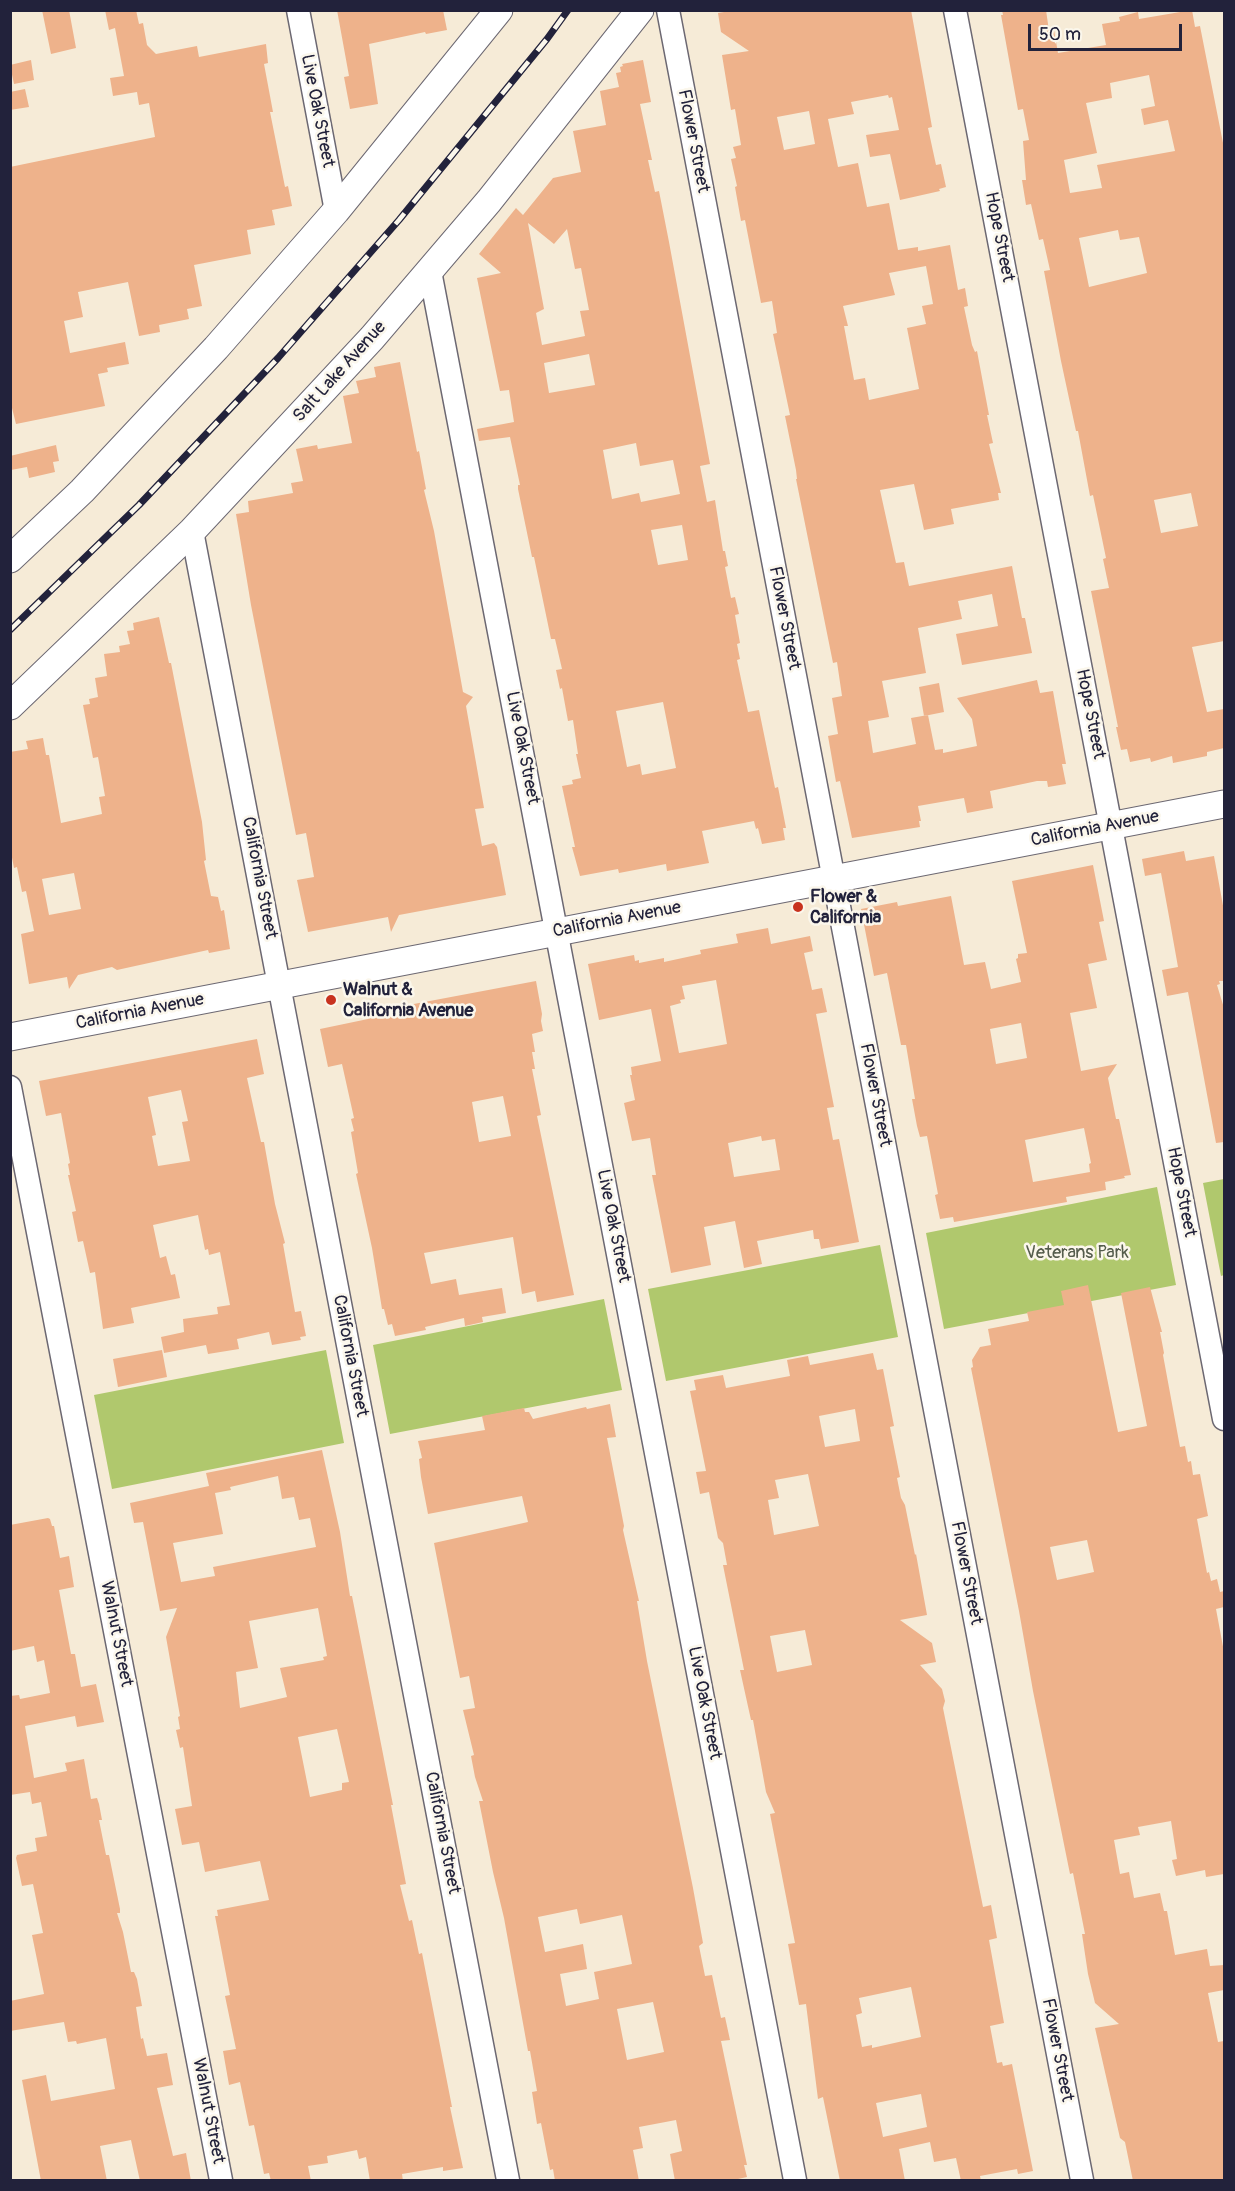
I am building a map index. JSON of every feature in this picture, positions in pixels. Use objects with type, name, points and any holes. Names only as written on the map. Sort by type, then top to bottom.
[{"type":"street","name":"Live Oak Street","points":[[298,10],[336,211]]},
{"type":"street","points":[[10,559],[82,491],[336,211],[499,10]]},
{"type":"street","name":"Salt Lake Avenue","points":[[10,706],[192,531],[372,338],[548,129],[640,10]]},
{"type":"street","name":"Flower Street","points":[[668,10],[1082,2181]]},
{"type":"street","name":"Hope Street","points":[[955,10],[1224,1419]]},
{"type":"street","name":"Live Oak Street","points":[[430,271],[795,2181]]},
{"type":"street","name":"California Street","points":[[192,531],[508,2181]]},
{"type":"street","name":"California Avenue","points":[[10,1037],[1224,804]]},
{"type":"street","name":"Walnut Street","points":[[10,1087],[221,2181]]},
{"type":"green space","points":[[1224,1179],[1224,1275],[1221,1276],[1203,1183]]},
{"type":"green space","name":"Veterans Park","points":[[1157,1187],[1176,1285],[944,1329],[926,1233]]},
{"type":"green space","points":[[880,1245],[898,1337],[666,1381],[648,1289]]},
{"type":"green space","points":[[604,1299],[622,1390],[390,1434],[373,1345]]},
{"type":"green space","points":[[326,1350],[344,1443],[112,1489],[94,1395]]},
{"type":"building","points":[[42,10],[69,10],[76,48],[51,54]]},
{"type":"building","points":[[105,10],[136,10],[139,24],[143,23],[147,45],[156,54],[197,46],[199,57],[266,44],[268,63],[264,64],[273,112],[270,112],[285,187],[288,186],[292,206],[272,210],[275,225],[247,230],[251,254],[194,265],[202,306],[187,309],[189,319],[159,325],[160,332],[139,336],[128,282],[78,292],[83,317],[64,321],[70,353],[125,342],[129,364],[107,368],[108,372],[98,374],[105,406],[16,424],[10,400],[10,167],[155,137],[149,103],[139,105],[137,92],[113,96],[110,78],[124,76],[115,28],[109,30]]},
{"type":"building","points":[[337,10],[443,10],[447,30],[426,34],[425,32],[369,44],[378,104],[350,109],[344,77],[349,76]]},
{"type":"building","points":[[736,10],[911,10],[932,127],[928,128],[936,165],[941,164],[946,187],[939,189],[940,191],[900,200],[890,154],[870,157],[866,135],[899,130],[892,97],[889,98],[888,95],[851,102],[854,114],[828,119],[838,167],[858,163],[867,207],[889,203],[898,250],[918,247],[918,251],[950,245],[958,290],[965,288],[968,306],[964,307],[972,345],[975,352],[977,351],[993,443],[989,444],[1001,493],[998,493],[999,500],[951,509],[954,524],[924,530],[914,484],[880,490],[896,563],[904,562],[909,586],[1012,566],[1022,618],[1025,618],[1032,653],[962,665],[956,634],[998,626],[992,594],[958,601],[962,619],[918,628],[926,673],[882,681],[889,717],[868,721],[873,753],[916,744],[911,718],[928,715],[935,750],[943,749],[943,753],[977,746],[972,719],[957,698],[1037,680],[1040,693],[1053,691],[1066,764],[1062,764],[1066,784],[1048,787],[1047,781],[1037,781],[990,791],[993,808],[967,813],[964,798],[918,806],[920,827],[852,838],[840,781],[836,782],[828,736],[838,734],[832,698],[842,696],[837,662],[833,663],[796,479],[785,416],[790,415],[773,334],[777,333],[772,301],[761,303],[745,220],[741,221],[731,159],[736,158],[733,147],[741,145],[735,109],[731,110],[722,55],[749,51],[721,32],[718,13]],"holes":[[[809,111],[815,144],[784,150],[777,117]],[[926,266],[933,304],[922,306],[926,324],[907,328],[919,389],[869,400],[865,378],[854,380],[844,326],[848,326],[843,306],[895,295],[889,273]]]},
{"type":"building","points":[[1002,10],[1046,10],[1049,31],[1054,30],[1058,53],[1106,45],[1102,24],[1120,21],[1119,17],[1138,12],[1139,19],[1192,10],[1195,27],[1200,26],[1224,148],[1224,641],[1192,647],[1207,712],[1224,709],[1224,748],[1207,752],[1207,756],[1173,763],[1172,756],[1151,762],[1150,758],[1130,762],[1127,749],[1121,750],[1091,591],[1109,588],[1103,559],[1106,558],[1061,361],[1044,271],[1050,270],[1043,239],[1039,240],[1031,204],[1026,205],[1022,180],[1026,180],[1023,141],[1029,140],[1023,109],[1018,110],[1001,15],[1003,15]],"holes":[[[1149,75],[1155,106],[1141,109],[1144,125],[1168,120],[1175,151],[1097,165],[1102,188],[1070,193],[1064,160],[1097,153],[1086,103],[1112,98],[1110,83]],[[1118,230],[1120,240],[1139,237],[1147,273],[1089,287],[1079,238]],[[1191,493],[1198,526],[1161,533],[1154,500]]]},
{"type":"building","points":[[31,60],[34,80],[14,84],[10,65]]},
{"type":"building","points":[[643,60],[651,102],[640,104],[652,160],[648,160],[655,192],[659,191],[710,464],[700,466],[707,502],[715,500],[723,551],[725,551],[728,566],[725,567],[731,598],[735,597],[739,614],[735,615],[740,643],[737,644],[740,659],[737,660],[748,712],[759,710],[775,788],[778,787],[786,828],[783,828],[785,840],[762,844],[754,821],[702,831],[709,863],[667,871],[666,864],[619,873],[618,869],[580,876],[572,847],[575,847],[562,786],[573,784],[572,780],[581,778],[573,720],[568,721],[562,688],[560,689],[556,670],[562,669],[555,639],[551,639],[534,557],[532,557],[510,437],[479,441],[477,429],[514,422],[509,390],[500,391],[477,278],[501,273],[479,254],[516,208],[523,215],[553,178],[581,172],[573,131],[606,125],[600,91],[619,87],[616,73],[621,72],[622,64]],"holes":[[[528,223],[554,244],[567,229],[575,269],[581,268],[589,310],[580,311],[585,336],[542,345],[536,313],[544,309]],[[589,354],[595,385],[549,393],[544,363]],[[636,443],[640,466],[673,460],[680,494],[641,502],[639,493],[612,499],[603,450]],[[682,525],[688,560],[658,565],[651,530]],[[663,702],[676,768],[642,775],[640,764],[627,767],[616,711]]]},
{"type":"building","points":[[25,89],[29,107],[10,110],[10,92]]},
{"type":"building","points":[[400,362],[417,452],[419,451],[426,489],[424,490],[434,531],[463,692],[473,697],[466,706],[484,808],[475,809],[482,846],[494,843],[497,847],[506,895],[399,915],[391,932],[388,917],[308,932],[297,880],[314,877],[306,833],[296,835],[251,605],[236,514],[249,512],[248,501],[293,493],[291,483],[303,481],[296,449],[317,445],[318,449],[352,443],[343,396],[359,393],[356,381],[376,377],[374,367]]},
{"type":"building","points":[[56,445],[59,461],[53,462],[55,472],[29,478],[27,467],[11,470],[10,456]]},
{"type":"building","points":[[159,617],[169,663],[171,663],[202,822],[206,860],[204,861],[211,896],[218,897],[221,911],[224,910],[230,949],[209,953],[208,950],[117,970],[112,967],[78,975],[69,989],[67,977],[29,984],[21,934],[34,931],[26,891],[22,892],[10,847],[10,752],[28,749],[26,741],[43,738],[46,755],[49,755],[61,823],[102,814],[99,797],[105,796],[98,757],[93,758],[83,705],[90,704],[89,699],[98,697],[95,678],[107,676],[104,654],[120,652],[119,646],[130,644],[127,631],[134,630],[133,623]],"holes":[[[74,873],[81,909],[49,915],[42,879]]]},
{"type":"building","points":[[939,683],[944,712],[924,716],[919,687]]},
{"type":"building","points":[[1184,851],[1186,861],[1214,856],[1224,911],[1224,981],[1219,981],[1220,984],[1217,985],[1224,1008],[1224,1142],[1216,1143],[1188,992],[1167,996],[1162,970],[1178,967],[1161,873],[1145,876],[1142,859]]},
{"type":"building","points":[[1093,865],[1104,921],[1099,922],[1107,960],[1088,964],[1097,1008],[1070,1013],[1081,1071],[1117,1064],[1108,1078],[1131,1175],[1105,1182],[1106,1190],[1066,1197],[1067,1202],[954,1222],[953,1217],[940,1219],[935,1195],[938,1194],[927,1136],[920,1137],[917,1126],[906,1045],[901,1045],[887,973],[874,976],[861,909],[897,902],[898,906],[951,896],[964,965],[985,962],[991,989],[1021,982],[1016,959],[1018,954],[1027,953],[1012,881]],"holes":[[[1021,1023],[1027,1058],[996,1064],[990,1029]],[[1084,1128],[1091,1163],[1089,1164],[1090,1172],[1033,1182],[1025,1140]]]},
{"type":"building","points":[[768,928],[771,944],[810,936],[813,951],[804,953],[812,990],[822,988],[827,1012],[816,1014],[834,1107],[827,1108],[833,1140],[839,1139],[859,1242],[821,1249],[819,1239],[814,1239],[813,1230],[757,1241],[762,1264],[744,1268],[735,1221],[704,1227],[711,1265],[671,1273],[652,1175],[656,1175],[650,1138],[632,1141],[624,1103],[635,1100],[630,1075],[632,1075],[631,1067],[661,1061],[651,1009],[599,1020],[588,964],[634,955],[635,961],[639,960],[639,963],[664,958],[664,962],[701,954],[700,950],[738,943],[736,934]],"holes":[[[716,980],[727,1044],[679,1053],[670,1006],[681,1003],[680,1000],[685,999],[682,986]],[[761,1136],[762,1141],[775,1139],[780,1170],[734,1177],[728,1143]]]},
{"type":"building","points":[[536,981],[543,1031],[532,1034],[535,1069],[532,1069],[541,1115],[537,1116],[574,1295],[537,1302],[535,1291],[522,1294],[513,1237],[424,1253],[431,1284],[456,1279],[459,1295],[502,1288],[506,1313],[482,1317],[483,1322],[465,1326],[464,1318],[425,1327],[426,1330],[395,1336],[392,1324],[388,1325],[384,1309],[382,1309],[356,1174],[358,1173],[351,1132],[354,1131],[351,1119],[354,1118],[342,1064],[328,1067],[320,1029],[368,1019],[366,1013]],"holes":[[[503,1096],[511,1136],[479,1142],[472,1102]]]},
{"type":"building","points":[[257,1039],[264,1074],[247,1078],[261,1142],[264,1142],[275,1204],[285,1243],[283,1244],[295,1312],[301,1311],[306,1336],[300,1337],[301,1340],[272,1345],[269,1332],[237,1339],[239,1349],[208,1354],[206,1345],[164,1353],[161,1337],[184,1332],[183,1319],[218,1314],[217,1307],[230,1305],[220,1252],[209,1255],[208,1249],[205,1250],[198,1215],[153,1225],[160,1258],[166,1256],[171,1275],[175,1274],[180,1298],[131,1308],[134,1323],[103,1329],[95,1272],[90,1273],[83,1241],[78,1242],[72,1212],[76,1211],[68,1175],[70,1175],[68,1164],[70,1163],[61,1113],[46,1116],[39,1081]],"holes":[[[181,1090],[188,1121],[182,1122],[190,1161],[158,1166],[152,1136],[156,1135],[148,1097]]]},
{"type":"building","points":[[1088,1285],[1118,1432],[1147,1426],[1121,1293],[1150,1287],[1162,1332],[1160,1332],[1163,1355],[1180,1447],[1185,1446],[1193,1475],[1200,1474],[1208,1516],[1197,1519],[1207,1573],[1209,1572],[1211,1581],[1217,1579],[1220,1592],[1224,1591],[1224,1607],[1216,1609],[1224,1652],[1224,1874],[1206,1877],[1205,1870],[1176,1876],[1172,1860],[1177,1859],[1171,1821],[1138,1827],[1140,1835],[1114,1840],[1120,1874],[1129,1872],[1134,1898],[1160,1893],[1164,1911],[1167,1911],[1175,1955],[1207,1949],[1210,1966],[1224,1965],[1224,1990],[1208,1993],[1218,2042],[1224,2041],[1224,2181],[1133,2181],[1125,2142],[1120,2138],[1095,2028],[1119,2024],[1095,2003],[1088,1974],[1082,1934],[1085,1934],[1073,1873],[1070,1874],[1033,1691],[971,1368],[973,1367],[972,1360],[980,1347],[991,1345],[988,1329],[1029,1321],[1027,1312],[1064,1305],[1061,1291]],"holes":[[[1087,1540],[1094,1572],[1057,1580],[1050,1547]]]},
{"type":"building","points":[[162,1350],[167,1377],[118,1387],[113,1359]]},
{"type":"building","points":[[873,1353],[877,1370],[883,1369],[894,1426],[890,1427],[900,1477],[897,1478],[916,1554],[927,1615],[900,1620],[932,1643],[936,1662],[920,1665],[942,1689],[945,1701],[943,1708],[983,1907],[991,1905],[997,1938],[989,1940],[1004,2023],[990,2026],[997,2063],[1002,2062],[1003,2066],[1012,2064],[1033,2171],[1018,2174],[1017,2169],[980,2176],[981,2181],[961,2181],[956,2158],[934,2162],[930,2142],[899,2149],[905,2181],[840,2181],[823,2097],[818,2099],[806,2004],[799,2005],[788,1944],[795,1943],[770,1814],[775,1813],[766,1792],[753,1720],[751,1720],[740,1670],[744,1670],[723,1565],[727,1565],[723,1543],[718,1538],[709,1492],[700,1494],[696,1472],[706,1471],[690,1391],[696,1390],[694,1380],[723,1375],[726,1388],[790,1376],[787,1360],[808,1356],[810,1365]],"holes":[[[855,1409],[860,1441],[825,1447],[819,1416]],[[808,1474],[819,1526],[774,1535],[768,1500],[779,1498],[775,1480]],[[805,1630],[812,1665],[777,1672],[770,1636]],[[911,1987],[921,2037],[872,2048],[872,2045],[862,2047],[856,2015],[862,2013],[859,1998]],[[921,2094],[927,2127],[883,2137],[876,2103]]]},
{"type":"building","points":[[610,1404],[616,1437],[607,1438],[623,1530],[639,1601],[637,1601],[647,1661],[703,1943],[699,1946],[705,1976],[712,1975],[721,2018],[725,2017],[730,2040],[721,2041],[747,2165],[744,2165],[747,2177],[729,2181],[675,2181],[670,2154],[682,2151],[676,2120],[639,2127],[643,2148],[633,2150],[639,2181],[555,2181],[553,2169],[550,2170],[541,2123],[537,2124],[532,2092],[537,2091],[530,2051],[528,2051],[504,1918],[479,1801],[483,1801],[475,1777],[471,1756],[474,1755],[463,1710],[475,1708],[469,1676],[460,1678],[434,1543],[528,1522],[522,1496],[428,1514],[421,1477],[419,1459],[422,1458],[418,1441],[485,1430],[482,1416],[524,1408],[533,1419],[586,1407],[587,1409]],"holes":[[[577,1909],[580,1924],[622,1915],[632,1964],[594,1972],[599,1999],[566,2006],[560,1974],[587,1969],[583,1944],[545,1952],[538,1917]],[[653,2002],[664,2052],[627,2060],[617,2009]]]},
{"type":"building","points":[[322,1450],[393,1805],[391,1805],[406,1884],[400,1885],[409,1921],[412,1920],[419,1954],[422,1953],[463,2168],[443,2171],[443,2167],[402,2174],[403,2181],[370,2181],[366,2157],[359,2159],[357,2150],[327,2156],[328,2163],[308,2166],[311,2181],[271,2181],[269,2173],[264,2174],[254,2125],[249,2126],[240,2082],[229,2085],[223,2051],[236,2049],[225,1996],[230,1995],[215,1916],[218,1916],[217,1910],[269,1900],[260,1861],[205,1872],[199,1842],[182,1845],[175,1809],[192,1806],[183,1747],[180,1748],[176,1730],[180,1729],[178,1717],[180,1716],[166,1637],[177,1608],[160,1611],[143,1522],[134,1523],[130,1503],[209,1486],[206,1473]],"holes":[[[278,1476],[282,1499],[294,1497],[299,1520],[310,1518],[316,1547],[213,1567],[215,1576],[181,1582],[173,1543],[223,1534],[215,1493],[231,1490],[230,1487]],[[318,1608],[327,1656],[323,1657],[324,1660],[280,1668],[287,1697],[240,1708],[236,1672],[258,1668],[249,1621]],[[337,1729],[349,1782],[342,1783],[342,1790],[310,1797],[298,1737]]]},
{"type":"building","points":[[48,1518],[54,1526],[60,1558],[69,1556],[74,1587],[59,1590],[71,1654],[75,1654],[81,1687],[96,1684],[104,1722],[77,1727],[75,1716],[25,1726],[34,1778],[67,1771],[65,1763],[84,1759],[91,1799],[97,1798],[99,1804],[102,1820],[99,1820],[106,1855],[109,1855],[120,1909],[120,1913],[117,1913],[131,1972],[134,1972],[137,1979],[142,2006],[136,2007],[141,2039],[143,2038],[147,2056],[167,2053],[173,2085],[157,2088],[173,2156],[186,2153],[191,2181],[140,2181],[131,2140],[100,2146],[107,2181],[41,2181],[22,2080],[46,2075],[51,2101],[115,2089],[106,2038],[77,2044],[76,2041],[68,2042],[64,2022],[10,2031],[10,2001],[44,1994],[32,1935],[43,1933],[33,1884],[22,1886],[16,1858],[17,1855],[37,1851],[35,1838],[47,1836],[41,1802],[32,1804],[30,1792],[10,1795],[10,1696],[19,1695],[20,1699],[50,1693],[44,1660],[37,1662],[34,1646],[10,1651],[10,1525]]},
{"type":"railway","points":[[10,630],[139,505],[278,358],[399,220],[547,39],[568,10]]},
{"type":"place","name":"Flower & California","points":[[798,907]]},
{"type":"place","name":"Walnut & California Avenue","points":[[331,1000]]}]
